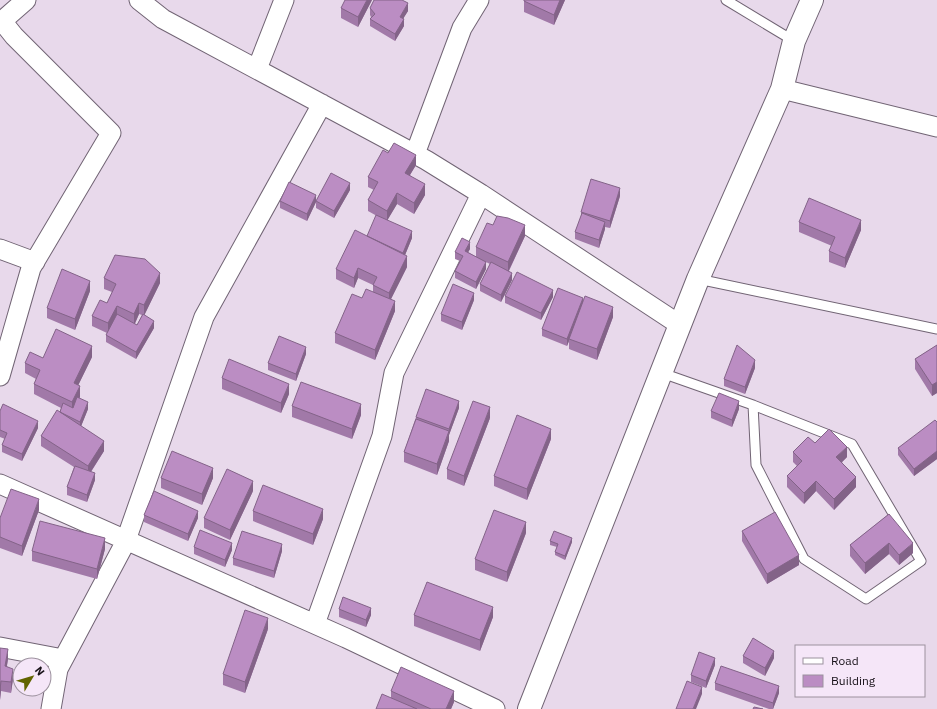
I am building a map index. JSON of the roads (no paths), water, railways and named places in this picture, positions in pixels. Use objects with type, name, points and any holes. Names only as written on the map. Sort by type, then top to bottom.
[{"type":"main road","points":[[529,709],[698,279],[782,89],[794,41],[812,0]]},
{"type":"street","points":[[0,376],[31,268],[111,133],[14,36],[2,21],[26,0]]},
{"type":"street","points":[[139,0],[163,19],[415,154],[481,194],[680,325]]},
{"type":"street","points":[[257,69],[284,0]]},
{"type":"street","points":[[415,154],[462,28],[479,0]]},
{"type":"street","points":[[782,89],[937,127]]},
{"type":"street","points":[[51,709],[58,670],[126,539],[204,318],[322,104]]},
{"type":"street","points":[[315,624],[382,436],[394,373],[481,194]]},
{"type":"street","points":[[0,249],[35,262]]},
{"type":"street","points":[[0,484],[315,624],[495,709]]},
{"type":"street","points":[[0,647],[63,660]]},
{"type":"lane","points":[[726,0],[794,41]]},
{"type":"lane","points":[[698,279],[937,329]]},
{"type":"lane","points":[[662,373],[754,405],[852,444],[921,560],[866,599],[804,558],[756,465],[754,405]]}]
